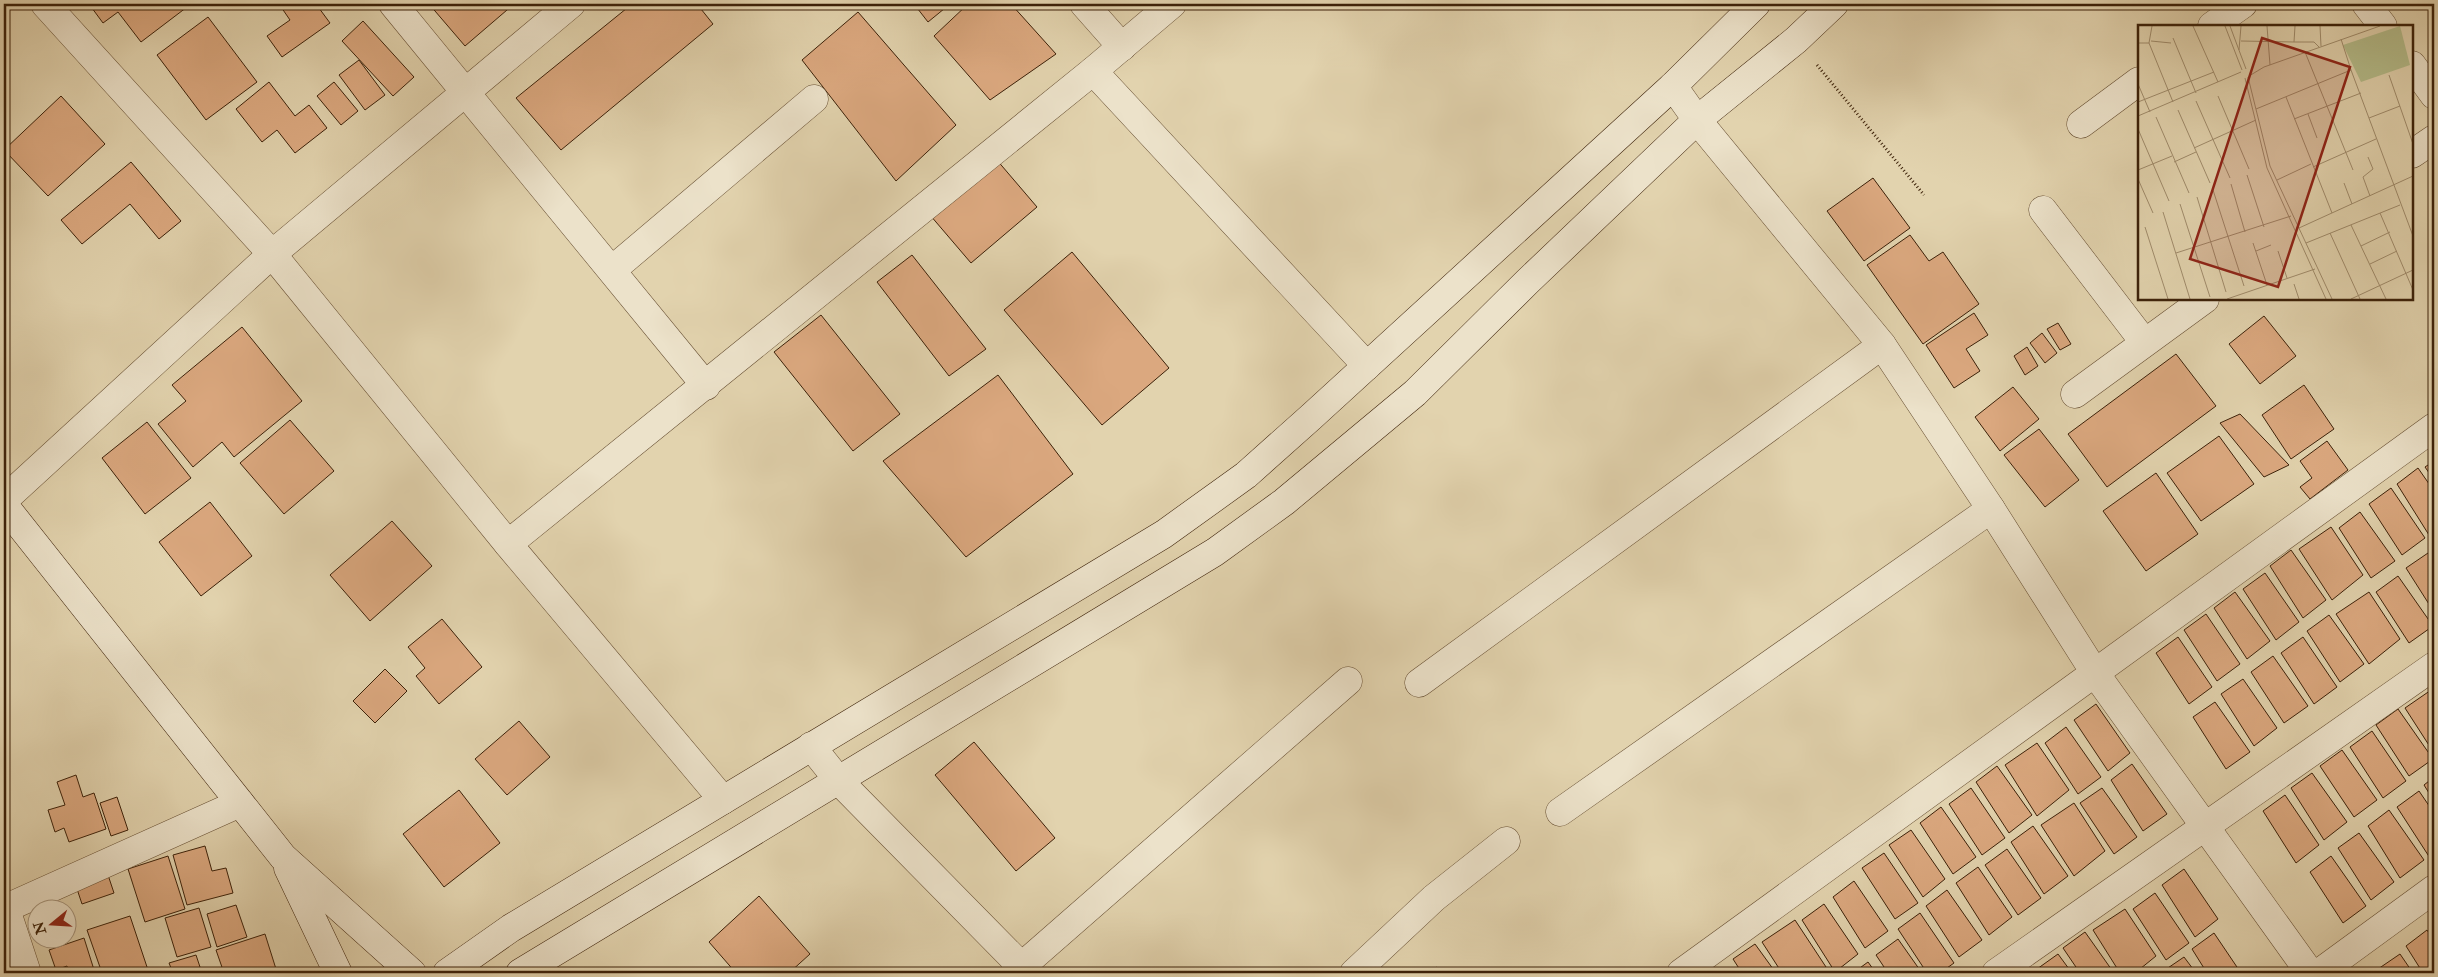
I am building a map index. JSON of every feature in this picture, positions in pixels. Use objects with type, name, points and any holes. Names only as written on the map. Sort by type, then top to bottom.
[{"type":"street","points":[[45,4],[272,254],[508,544],[723,800]]},
{"type":"street","points":[[393,4],[706,386]]},
{"type":"street","points":[[4,500],[272,254],[571,4]]},
{"type":"street","points":[[1084,4],[1122,47]]},
{"type":"street","points":[[508,544],[706,386],[1093,71],[1172,4]]},
{"type":"street","points":[[447,973],[511,928],[1164,534],[1246,475],[1673,86],[1756,4]]},
{"type":"street","points":[[520,973],[1215,552],[1284,502],[1415,393],[1527,282],[1697,120],[1796,40],[1834,4]]},
{"type":"street","points":[[2213,25],[2243,4]]},
{"type":"street","points":[[2366,4],[2382,25]]},
{"type":"street","points":[[2413,66],[2434,95]]},
{"type":"street","points":[[1093,71],[1367,366]]},
{"type":"street","points":[[2081,124],[2138,82]]},
{"type":"street","points":[[1673,86],[1697,120],[1882,345],[1991,509],[2095,673],[2310,973]]},
{"type":"street","points":[[612,270],[814,99]]},
{"type":"street","points":[[2413,153],[2434,139]]},
{"type":"street","points":[[2043,210],[2144,342]]},
{"type":"street","points":[[2075,394],[2204,300]]},
{"type":"street","points":[[1419,683],[1882,345]]},
{"type":"street","points":[[1681,973],[2434,427]]},
{"type":"street","points":[[4,505],[282,857],[412,973]]},
{"type":"street","points":[[1560,812],[1991,509]]},
{"type":"street","points":[[1996,973],[2204,825],[2434,666]]},
{"type":"street","points":[[811,746],[839,781],[1022,971],[1348,681]]},
{"type":"street","points":[[27,973],[4,907],[240,804]]},
{"type":"street","points":[[1354,973],[1434,898],[1506,841]]},
{"type":"street","points":[[282,857],[338,973]]},
{"type":"street","points":[[2319,973],[2434,890]]},
{"type":"path","points":[[1796,40],[1924,195]]},
{"type":"building","points":[[89,4],[191,4],[141,42],[118,12],[103,23]]},
{"type":"building","points":[[279,4],[316,4],[330,23],[282,57],[267,36],[290,20]]},
{"type":"building","points":[[429,4],[514,4],[465,46]]},
{"type":"building","points":[[632,4],[697,4],[713,24],[561,150],[516,98]]},
{"type":"building","points":[[914,4],[950,4],[928,22]]},
{"type":"building","points":[[968,4],[1011,4],[1056,54],[990,100],[934,36]]},
{"type":"building","points":[[858,12],[956,125],[896,181],[802,60]]},
{"type":"building","points":[[208,17],[257,82],[206,120],[157,55]]},
{"type":"building","points":[[363,21],[414,77],[393,96],[342,41]]},
{"type":"building","points":[[359,60],[385,95],[365,110],[339,75]]},
{"type":"building","points":[[269,82],[295,116],[309,105],[327,128],[295,153],[277,130],[262,142],[236,109]]},
{"type":"building","points":[[334,82],[358,111],[341,125],[317,96]]},
{"type":"building","points":[[61,96],[105,144],[48,196],[4,150]]},
{"type":"building","points":[[996,159],[1037,207],[971,263],[930,215]]},
{"type":"building","points":[[131,162],[181,221],[159,239],[130,204],[82,244],[61,220]]},
{"type":"building","points":[[1873,178],[1910,228],[1864,261],[1827,211]]},
{"type":"building","points":[[1910,235],[1929,261],[1943,252],[1979,304],[1923,344],[1867,265]]},
{"type":"building","points":[[1072,252],[1169,368],[1102,425],[1004,310]]},
{"type":"building","points":[[912,255],[986,349],[949,376],[877,282]]},
{"type":"building","points":[[1974,313],[1988,335],[1966,349],[1980,371],[1954,388],[1926,345]]},
{"type":"building","points":[[821,315],[900,414],[853,451],[774,352]]},
{"type":"building","points":[[2264,316],[2296,356],[2260,384],[2229,344]]},
{"type":"building","points":[[2058,323],[2071,344],[2060,350],[2047,329]]},
{"type":"building","points":[[242,327],[302,401],[234,457],[222,442],[193,467],[158,424],[186,401],[172,385]]},
{"type":"building","points":[[2042,333],[2057,353],[2045,363],[2030,343]]},
{"type":"building","points":[[2027,347],[2038,366],[2025,375],[2014,356]]},
{"type":"building","points":[[2176,354],[2216,406],[2107,487],[2068,434]]},
{"type":"building","points":[[998,375],[1073,474],[966,557],[883,461]]},
{"type":"building","points":[[2304,385],[2334,429],[2291,459],[2262,415]]},
{"type":"building","points":[[2013,387],[2039,419],[2000,451],[1975,417]]},
{"type":"building","points":[[2240,414],[2289,465],[2264,477],[2220,423]]},
{"type":"building","points":[[290,420],[334,471],[284,514],[240,463]]},
{"type":"building","points":[[147,422],[191,478],[145,514],[102,458]]},
{"type":"building","points":[[2039,429],[2079,480],[2045,507],[2004,455]]},
{"type":"building","points":[[2219,436],[2254,484],[2201,521],[2167,473]]},
{"type":"building","points":[[2327,441],[2348,470],[2310,499],[2300,487],[2312,478],[2300,461]]},
{"type":"building","points":[[2434,461],[2434,480],[2425,467]]},
{"type":"building","points":[[2418,468],[2434,491],[2434,532],[2429,535],[2397,484]]},
{"type":"building","points":[[2156,473],[2198,534],[2146,571],[2103,511]]},
{"type":"building","points":[[2391,488],[2425,538],[2402,555],[2369,504]]},
{"type":"building","points":[[210,502],[252,556],[201,596],[159,542]]},
{"type":"building","points":[[2360,512],[2395,561],[2371,578],[2339,528]]},
{"type":"building","points":[[392,521],[432,566],[370,621],[330,575]]},
{"type":"building","points":[[2331,527],[2363,575],[2332,600],[2299,549]]},
{"type":"building","points":[[2291,550],[2326,600],[2303,618],[2270,566]]},
{"type":"building","points":[[2428,553],[2434,562],[2434,612],[2406,568]]},
{"type":"building","points":[[2265,573],[2299,622],[2276,640],[2243,589]]},
{"type":"building","points":[[2398,576],[2433,626],[2409,643],[2376,592]]},
{"type":"building","points":[[2235,592],[2270,641],[2247,659],[2214,608]]},
{"type":"building","points":[[2369,592],[2400,639],[2369,664],[2336,614]]},
{"type":"building","points":[[2206,614],[2240,664],[2217,681],[2184,630]]},
{"type":"building","points":[[2329,615],[2364,664],[2340,682],[2307,631]]},
{"type":"building","points":[[442,619],[482,667],[439,704],[416,676],[425,668],[408,647]]},
{"type":"building","points":[[2178,637],[2212,687],[2189,704],[2156,653]]},
{"type":"building","points":[[2303,637],[2337,687],[2314,704],[2281,653]]},
{"type":"building","points":[[2273,656],[2308,706],[2284,723],[2251,672]]},
{"type":"building","points":[[385,669],[407,691],[375,723],[353,701]]},
{"type":"building","points":[[2243,679],[2277,728],[2254,746],[2221,694]]},
{"type":"building","points":[[2434,688],[2434,753],[2405,708]]},
{"type":"building","points":[[2215,702],[2250,752],[2226,769],[2193,717]]},
{"type":"building","points":[[2096,704],[2130,753],[2108,771],[2074,720]]},
{"type":"building","points":[[2398,709],[2433,759],[2409,776],[2376,725]]},
{"type":"building","points":[[519,721],[550,757],[507,795],[475,759]]},
{"type":"building","points":[[2066,727],[2101,777],[2078,794],[2045,743]]},
{"type":"building","points":[[2372,731],[2406,781],[2383,798],[2350,747]]},
{"type":"building","points":[[974,742],[1055,838],[1016,871],[935,775]]},
{"type":"building","points":[[2037,743],[2069,790],[2037,816],[2005,765]]},
{"type":"building","points":[[2342,750],[2377,800],[2354,817],[2320,766]]},
{"type":"building","points":[[2132,764],[2167,814],[2143,831],[2111,780]]},
{"type":"building","points":[[1997,766],[2032,815],[2009,833],[1976,782]]},
{"type":"building","points":[[2312,773],[2347,822],[2324,840],[2291,788]]},
{"type":"building","points":[[76,775],[83,797],[94,793],[106,829],[69,842],[64,828],[55,832],[48,810],[65,805],[57,782]]},
{"type":"building","points":[[2434,777],[2434,801],[2424,785]]},
{"type":"building","points":[[1971,788],[2005,838],[1982,855],[1949,804]]},
{"type":"building","points":[[2102,788],[2137,837],[2114,854],[2080,803]]},
{"type":"building","points":[[459,790],[500,843],[444,887],[403,834]]},
{"type":"building","points":[[2419,791],[2434,813],[2434,855],[2430,858],[2397,807]]},
{"type":"building","points":[[2285,795],[2319,845],[2296,863],[2263,811]]},
{"type":"building","points":[[117,797],[128,830],[111,836],[100,803]]},
{"type":"building","points":[[2074,803],[2105,851],[2074,876],[2041,825]]},
{"type":"building","points":[[1941,807],[1976,857],[1953,874],[1920,823]]},
{"type":"building","points":[[2389,810],[2424,860],[2400,878],[2368,826]]},
{"type":"building","points":[[2033,826],[2068,876],[2044,894],[2011,842]]},
{"type":"building","points":[[1911,830],[1945,879],[1923,897],[1889,845]]},
{"type":"building","points":[[2359,833],[2394,882],[2371,900],[2338,848]]},
{"type":"building","points":[[205,846],[212,871],[226,868],[233,893],[187,905],[173,855]]},
{"type":"building","points":[[2007,849],[2041,898],[2018,915],[1985,865]]},
{"type":"building","points":[[1884,853],[1918,903],[1895,919],[1862,868]]},
{"type":"building","points":[[168,856],[185,909],[145,922],[128,869]]},
{"type":"building","points":[[2331,856],[2366,906],[2343,923],[2310,872]]},
{"type":"building","points":[[1978,867],[2012,917],[1989,935],[1956,883]]},
{"type":"building","points":[[2184,869],[2218,919],[2195,937],[2162,885]]},
{"type":"building","points":[[107,872],[114,893],[82,904],[75,883]]},
{"type":"building","points":[[1854,881],[1888,931],[1865,948],[1833,897]]},
{"type":"building","points":[[1947,890],[1982,940],[1959,957],[1926,906]]},
{"type":"building","points":[[2155,893],[2189,943],[2166,960],[2133,909]]},
{"type":"building","points":[[759,896],[810,954],[789,973],[736,973],[709,942]]},
{"type":"building","points":[[1824,904],[1858,954],[1835,972],[1802,920]]},
{"type":"building","points":[[236,905],[247,937],[217,947],[207,914]]},
{"type":"building","points":[[199,908],[211,947],[177,957],[165,918]]},
{"type":"building","points":[[2125,909],[2156,956],[2135,973],[2120,973],[2093,930]]},
{"type":"building","points":[[1920,913],[1954,963],[1940,973],[1927,973],[1898,929]]},
{"type":"building","points":[[130,916],[149,973],[102,973],[87,930]]},
{"type":"building","points":[[1795,920],[1826,967],[1819,973],[1782,973],[1762,942]]},
{"type":"building","points":[[2427,930],[2434,941],[2434,973],[2423,973],[2406,946]]},
{"type":"building","points":[[2085,932],[2114,973],[2080,973],[2063,948]]},
{"type":"building","points":[[2214,933],[2241,973],[2207,973],[2192,949]]},
{"type":"building","points":[[265,934],[276,969],[264,973],[224,973],[216,950]]},
{"type":"building","points":[[84,938],[95,973],[69,973],[67,966],[56,970],[49,950],[78,950],[78,940]]},
{"type":"building","points":[[1898,939],[1922,973],[1888,973],[1876,955]]},
{"type":"building","points":[[1755,944],[1776,973],[1742,973],[1733,959]]},
{"type":"building","points":[[2058,954],[2072,973],[2039,973],[2037,969]]},
{"type":"building","points":[[2400,954],[2413,973],[2381,973],[2378,969]]},
{"type":"building","points":[[196,955],[202,973],[173,973],[169,963]]},
{"type":"building","points":[[4,956],[10,973],[4,973]]},
{"type":"building","points":[[2184,957],[2196,973],[2162,972]]},
{"type":"building","points":[[1868,962],[1876,973],[1853,973]]},
{"type":"building","points":[[1437,967],[1442,973],[1429,973]]}]
